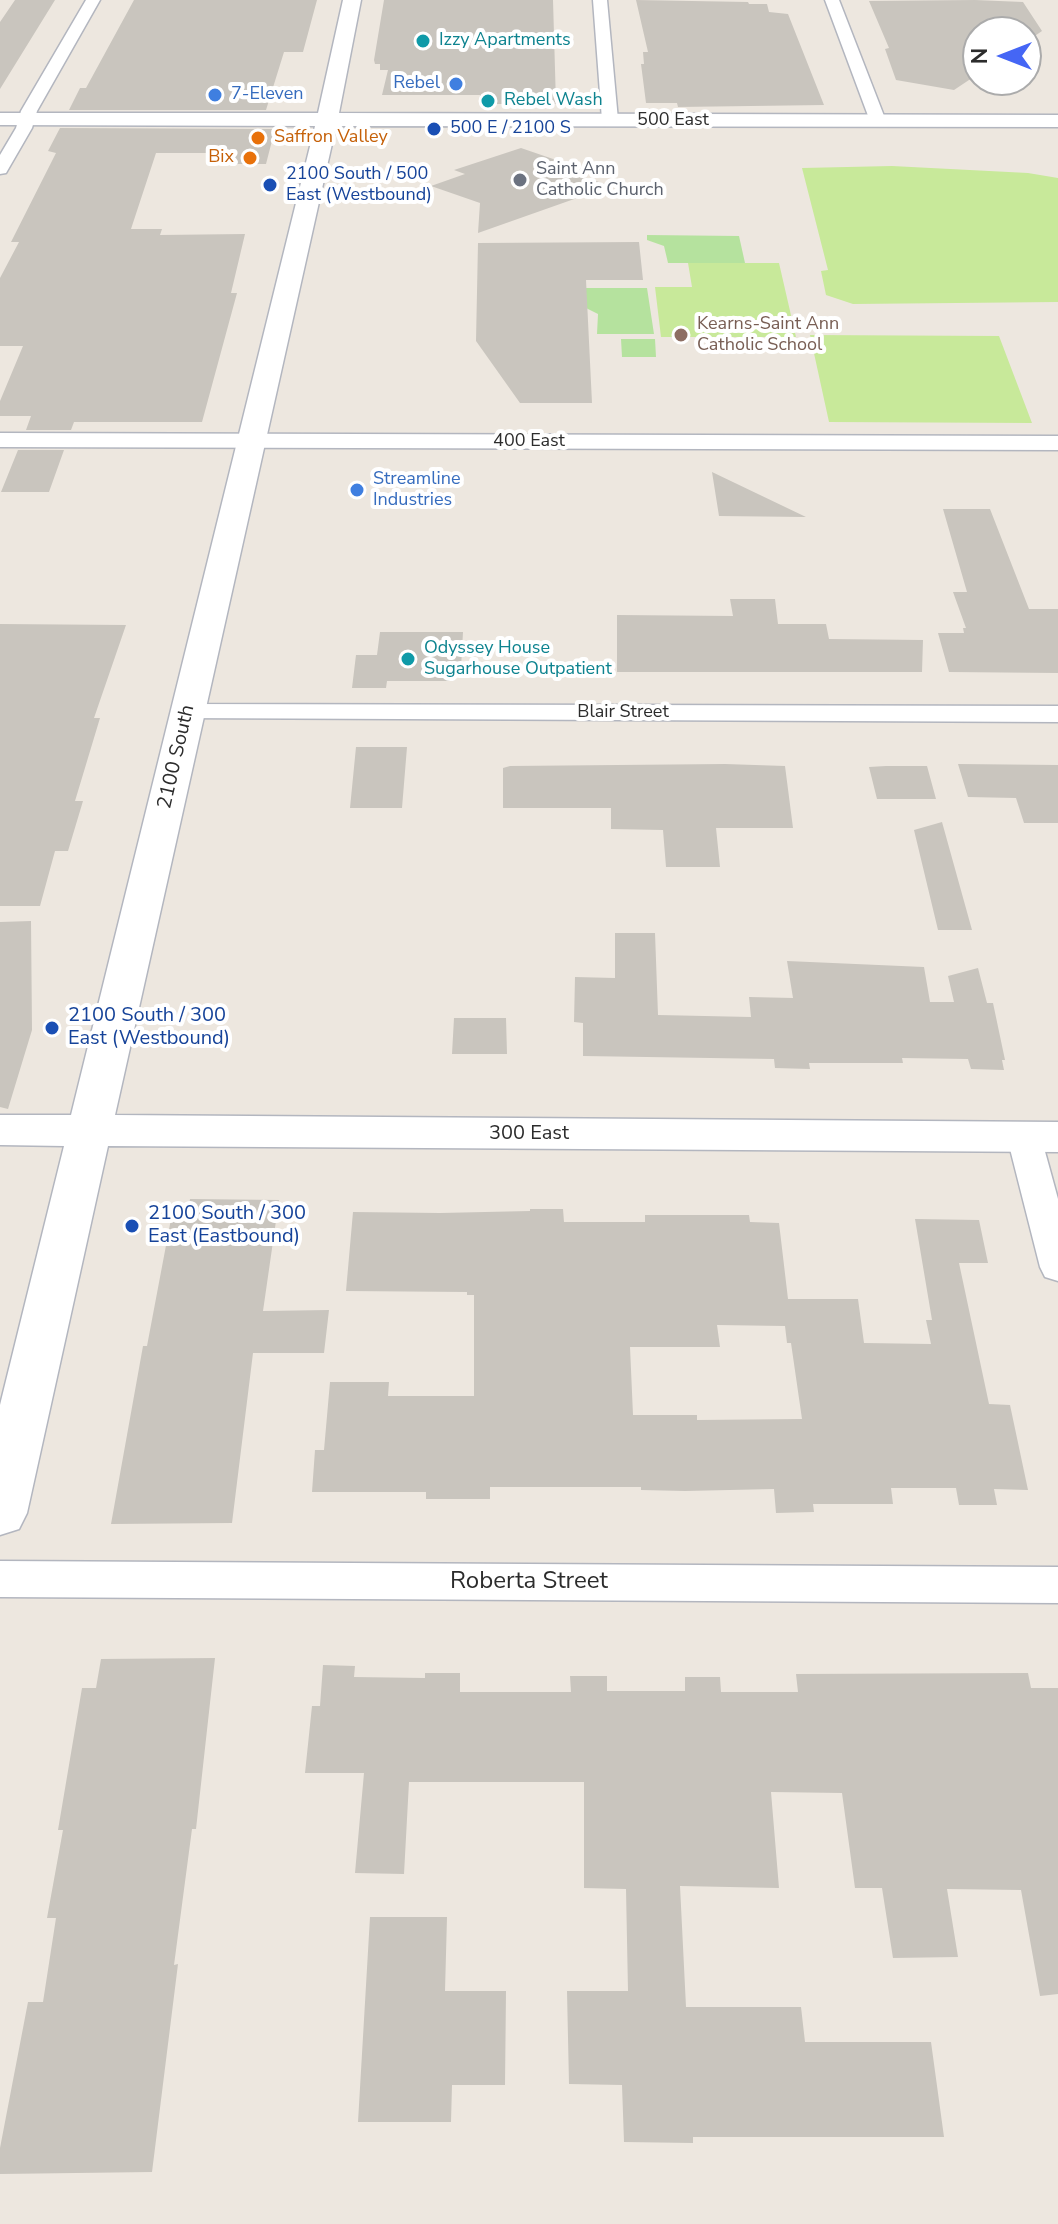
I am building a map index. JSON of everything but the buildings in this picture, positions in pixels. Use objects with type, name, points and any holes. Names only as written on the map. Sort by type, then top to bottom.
[{"type":"main road","name":"2100 South","points":[[0,1513],[352,0]]},
{"type":"main road","name":"500 East","points":[[0,119],[1058,121]]},
{"type":"main road","name":"300 East","points":[[0,1130],[1041,1137]]},
{"type":"street","points":[[0,169],[93,0]]},
{"type":"street","points":[[600,0],[610,120]]},
{"type":"street","points":[[832,0],[878,121]]},
{"type":"street","name":"400 East","points":[[0,440],[1058,443]]},
{"type":"street","name":"Blair Street","points":[[188,712],[1058,714]]},
{"type":"street","points":[[1041,1137],[1058,1267]]},
{"type":"street","name":"Roberta Street","points":[[0,1579],[1058,1585]]},
{"type":"green space","points":[[892,166],[1028,173],[1058,178],[1058,302],[853,304],[826,295],[821,271],[828,270],[802,168]]},
{"type":"green space","points":[[647,235],[739,236],[745,263],[668,263],[664,246],[647,240]]},
{"type":"green space","points":[[688,263],[779,263],[796,337],[661,337],[655,287],[692,287]]},
{"type":"green space","points":[[575,288],[647,288],[654,334],[597,334],[598,314],[576,303]]},
{"type":"green space","points":[[810,335],[999,336],[1032,423],[829,422]]},
{"type":"green space","points":[[621,339],[655,339],[656,357],[622,357]]},
{"type":"place","name":"Izzy Apartments","points":[[423,41]]},
{"type":"place","name":"Rebel","points":[[456,84]]},
{"type":"place","name":"7-Eleven","points":[[215,95]]},
{"type":"place","name":"Rebel Wash","points":[[488,101]]},
{"type":"place","name":"500 E / 2100 S","points":[[434,129]]},
{"type":"place","name":"Saffron Valley","points":[[258,138]]},
{"type":"place","name":"Bix","points":[[250,158]]},
{"type":"place","name":"Saint Ann Catholic Church","points":[[520,180]]},
{"type":"place","name":"2100 South / 500 East (Westbound)","points":[[270,185]]},
{"type":"place","name":"Kearns-Saint Ann Catholic School","points":[[681,335]]},
{"type":"place","name":"Streamline Industries","points":[[357,490]]},
{"type":"place","name":"Odyssey House Sugarhouse Outpatient","points":[[408,659]]},
{"type":"place","name":"2100 South / 300 East (Westbound)","points":[[52,1028]]},
{"type":"place","name":"2100 South / 300 East (Eastbound)","points":[[132,1226]]}]
